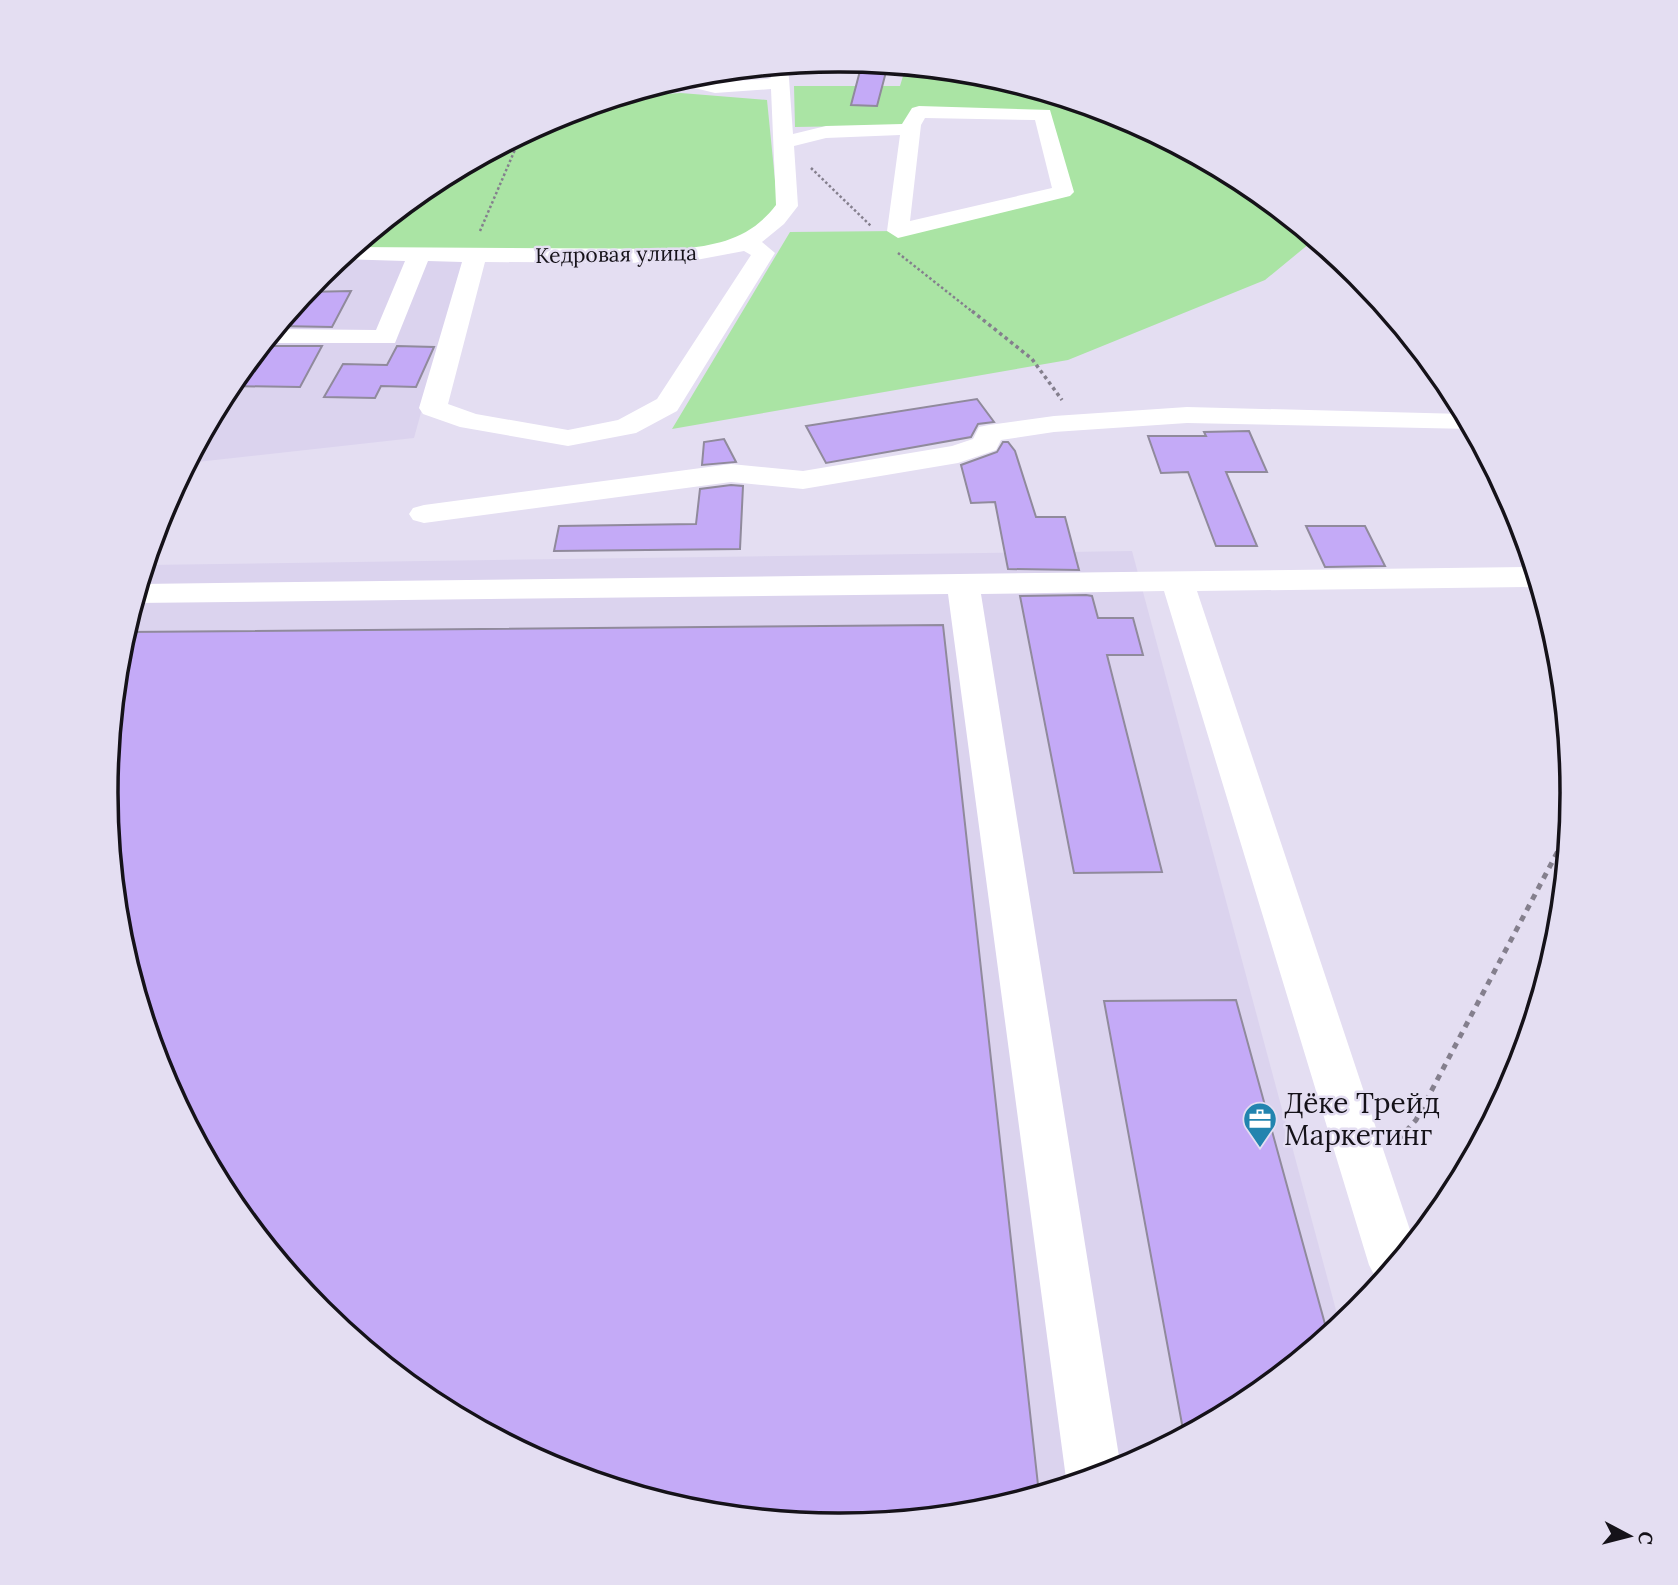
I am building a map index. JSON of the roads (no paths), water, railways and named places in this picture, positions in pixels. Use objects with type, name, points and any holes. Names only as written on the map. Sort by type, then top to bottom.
[{"type":"street","points":[[704,85],[758,86],[779,74]]},
{"type":"street","name":"Кедровая улица","points":[[360,254],[680,256],[722,251],[747,243],[765,232],[787,206],[780,74]]},
{"type":"street","points":[[919,113],[1042,114],[1063,192],[898,231],[912,129],[919,113]]},
{"type":"street","points":[[786,151],[826,132],[912,129]]},
{"type":"street","points":[[475,255],[433,408],[470,421],[568,438],[626,428],[667,405],[764,254],[747,243]]},
{"type":"street","points":[[281,337],[386,338],[419,255]]},
{"type":"street","points":[[424,514],[731,473],[803,480],[958,454],[986,444],[989,433],[1070,424],[1187,415],[1457,422]]},
{"type":"street","points":[[147,594],[1526,577]]},
{"type":"street","points":[[1177,580],[1392,1255]]},
{"type":"street","points":[[963,582],[1091,1467]]},
{"type":"place","name":"Дёке Трейд Маркетинг","points":[[1260,1149]]}]
